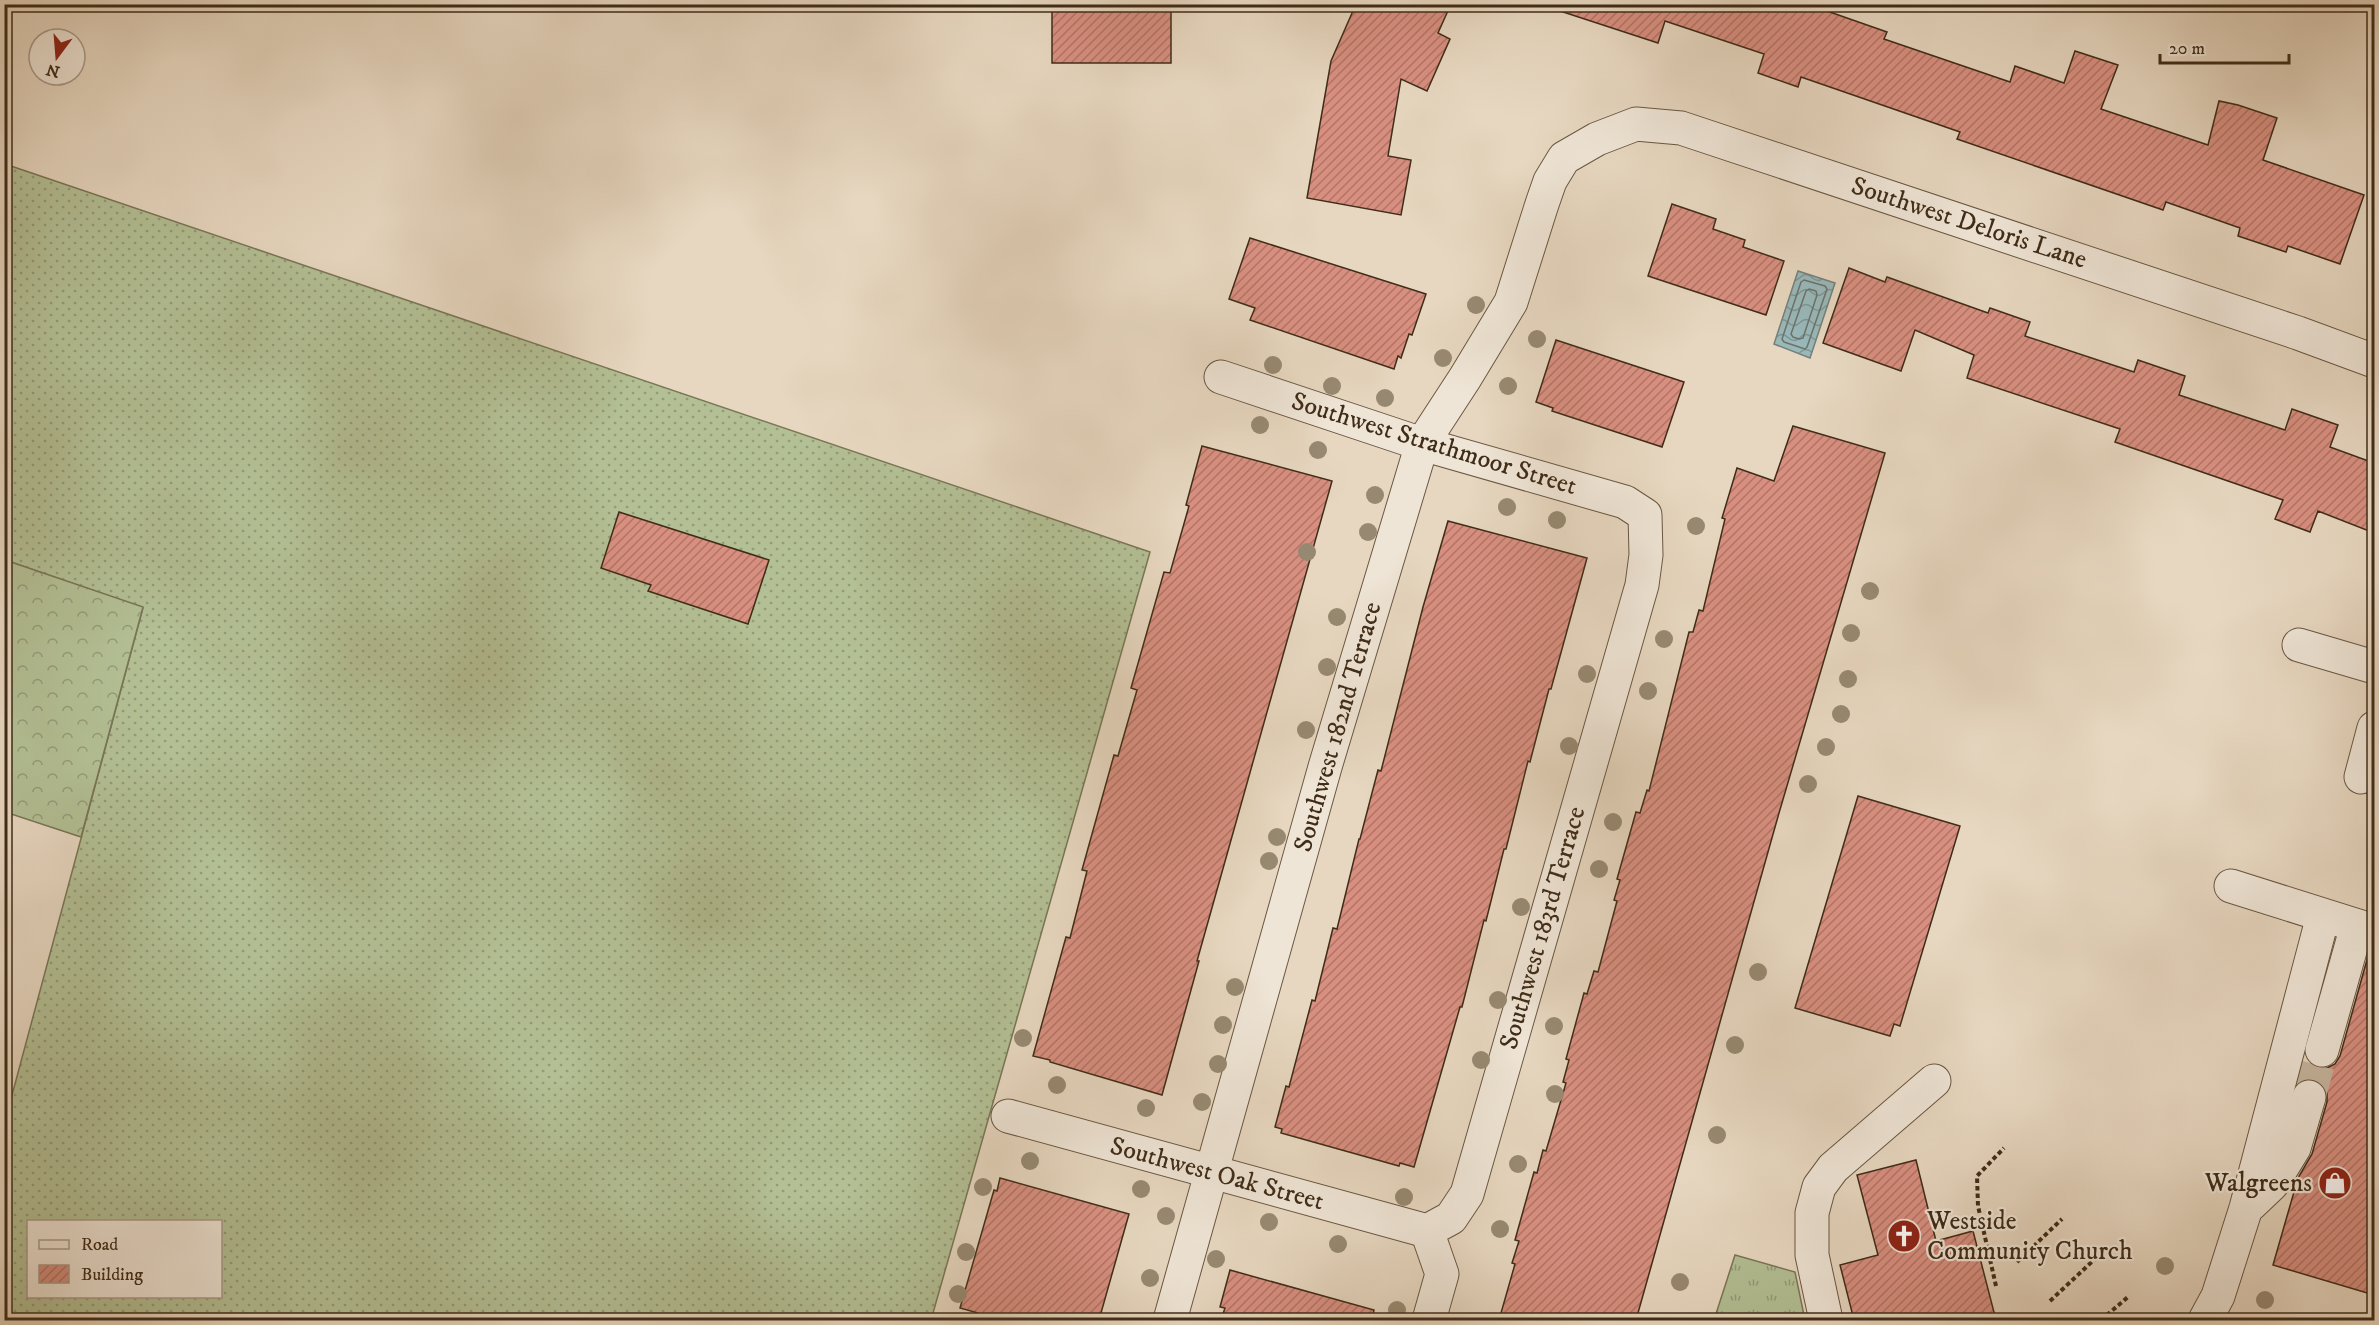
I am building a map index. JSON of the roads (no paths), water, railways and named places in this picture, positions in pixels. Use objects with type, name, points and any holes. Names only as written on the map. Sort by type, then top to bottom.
[{"type":"street","name":"Southwest Deloris Lane","points":[[1564,158],[1597,139],[1636,124],[1681,128],[2298,333],[2374,361]]},
{"type":"street","name":"Southwest 182nd Terrace","points":[[1170,1320],[1325,767],[1422,444],[1510,302],[1550,181],[1564,158]]},
{"type":"street","name":"Southwest Strathmoor Street","points":[[1221,377],[1422,444],[1625,502],[1645,515]]},
{"type":"street","name":"Southwest 183rd Terrace","points":[[1427,1231],[1451,1218],[1467,1194],[1642,585],[1646,555],[1645,515]]},
{"type":"street","points":[[2298,645],[2374,667]]},
{"type":"street","points":[[2361,777],[2374,728]]},
{"type":"street","points":[[2231,886],[2366,928],[2322,1050]]},
{"type":"street","points":[[2205,1320],[2218,1296],[2246,1208],[2323,916]]},
{"type":"street","points":[[1826,1320],[1812,1255],[1812,1213],[1819,1187],[1833,1168],[1934,1081]]},
{"type":"street","points":[[2246,1208],[2272,1184],[2294,1148],[2309,1097]]},
{"type":"street","name":"Southwest Oak Street","points":[[1008,1116],[1427,1231]]},
{"type":"street","points":[[1427,1231],[1442,1274],[1429,1320]]},
{"type":"water","points":[[1798,271],[1835,283],[1810,358],[1774,344]]},
{"type":"tunnel","points":[[2309,1097],[2322,1050]]},
{"type":"place","name":"Walgreens","points":[[2335,1183]]},
{"type":"place","name":"Westside Community Church","points":[[1904,1236]]}]
